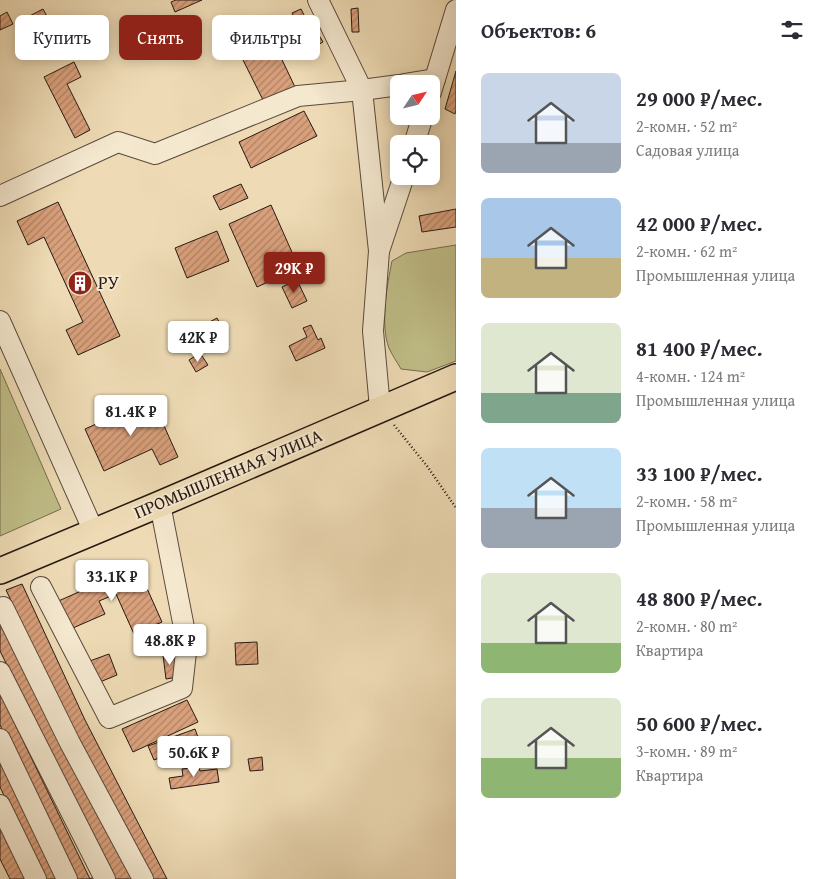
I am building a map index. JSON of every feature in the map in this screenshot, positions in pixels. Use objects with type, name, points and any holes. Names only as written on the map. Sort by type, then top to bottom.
[{"type":"main road","name":"ПРОМЫШЛЕННАЯ УЛИЦА","points":[[0,571],[456,377]]},
{"type":"street","points":[[318,0],[362,90],[380,251],[373,331],[380,408]]},
{"type":"street","points":[[436,75],[456,10]]},
{"type":"street","points":[[0,196],[118,142],[156,154],[298,96],[390,86]]},
{"type":"street","points":[[380,251],[401,185]]},
{"type":"street","points":[[0,321],[94,532]]},
{"type":"street","points":[[41,587],[109,718],[182,688],[186,643],[160,504]]},
{"type":"street","points":[[0,608],[3,607],[70,743],[143,879]]},
{"type":"street","points":[[0,672],[105,879]]},
{"type":"street","points":[[0,739],[67,879]]},
{"type":"street","points":[[0,805],[36,879]]},
{"type":"path","points":[[380,408],[427,466],[456,508]]},
{"type":"shaded area","points":[[456,245],[456,361],[427,372],[401,369],[389,348],[385,328],[386,293],[392,261],[406,253]]},
{"type":"shaded area","points":[[0,369],[61,509],[0,536]]},
{"type":"building","points":[[176,0],[202,0],[175,12],[171,2]]},
{"type":"building","points":[[358,8],[359,32],[352,32],[351,9]]},
{"type":"building","points":[[43,9],[46,15],[31,15]]},
{"type":"building","points":[[301,9],[304,15],[293,15],[292,13]]},
{"type":"building","points":[[7,12],[13,24],[0,30],[0,16]]},
{"type":"building","points":[[243,60],[282,60],[295,87],[264,102]]},
{"type":"building","points":[[74,62],[81,77],[67,84],[90,130],[75,138],[44,77]]},
{"type":"building","points":[[456,71],[456,110],[455,114],[445,109]]},
{"type":"building","points":[[304,111],[317,136],[251,168],[239,142]]},
{"type":"building","points":[[241,184],[248,198],[220,210],[213,196]]},
{"type":"building","name":"РУ","points":[[58,202],[120,336],[78,355],[66,330],[83,322],[44,237],[28,245],[17,221]]},
{"type":"building","points":[[271,205],[299,268],[257,287],[229,224]]},
{"type":"building","points":[[456,209],[456,227],[422,232],[419,216]]},
{"type":"building","points":[[217,231],[229,261],[187,278],[175,248]]},
{"type":"building","points":[[297,280],[307,301],[292,308],[282,287]]},
{"type":"building","points":[[217,318],[224,331],[198,345],[191,332]]},
{"type":"building","points":[[311,325],[318,340],[321,338],[325,348],[296,361],[289,346],[307,337],[303,328]]},
{"type":"building","points":[[200,353],[208,365],[196,372],[189,360]]},
{"type":"building","points":[[152,399],[178,457],[160,465],[152,449],[104,471],[85,429]]},
{"type":"building","points":[[137,566],[162,622],[134,634],[116,594],[99,601],[105,614],[66,631],[54,603]]},
{"type":"building","points":[[22,584],[85,720],[167,879],[152,879],[72,728],[6,590]]},
{"type":"building","points":[[0,619],[132,879],[115,879],[101,854],[0,651]]},
{"type":"building","points":[[257,642],[258,664],[236,665],[235,643]]},
{"type":"building","points":[[109,654],[117,675],[95,684],[87,662]]},
{"type":"building","points":[[175,654],[178,677],[166,679],[163,655]]},
{"type":"building","points":[[0,693],[90,879],[73,879],[0,725]]},
{"type":"building","points":[[187,700],[198,722],[133,752],[122,729]]},
{"type":"building","points":[[195,729],[200,743],[154,760],[148,746]]},
{"type":"building","points":[[262,757],[263,770],[250,771],[248,759]]},
{"type":"building","points":[[0,759],[57,879],[44,879],[0,787]]},
{"type":"building","points":[[199,767],[200,771],[217,769],[219,782],[171,789],[169,778],[183,776],[182,769]]},
{"type":"building","points":[[0,822],[28,879],[10,879],[0,859]]},
{"type":"building","points":[[97,875],[99,879],[90,879]]},
{"type":"place","name":"РУ","points":[[80,283]]}]
